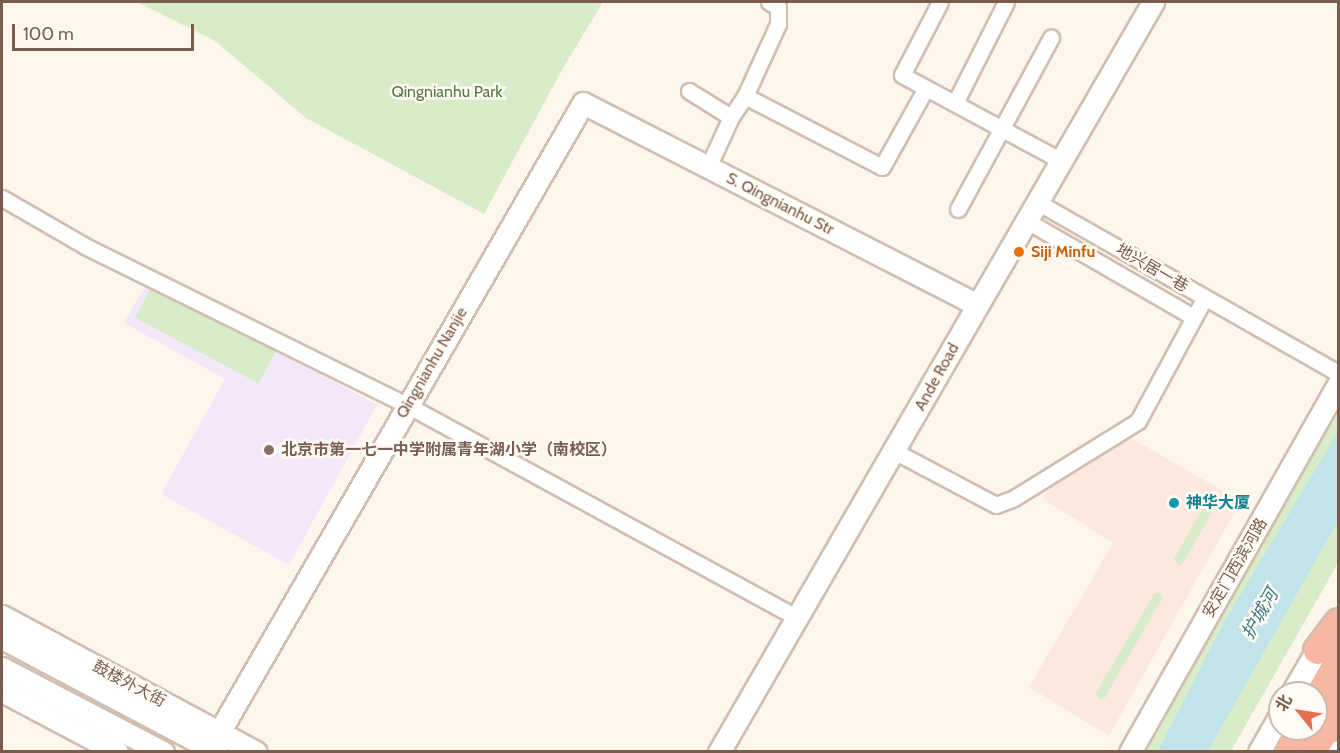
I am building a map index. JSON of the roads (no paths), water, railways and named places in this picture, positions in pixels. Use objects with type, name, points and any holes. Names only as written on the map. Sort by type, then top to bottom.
[{"type":"highway","points":[[1321,681],[1338,622]]},
{"type":"highway","points":[[1312,752],[1338,705]]},
{"type":"street","points":[[708,167],[731,117],[745,96],[778,24],[778,7],[770,2]]},
{"type":"street","points":[[940,2],[902,75],[1060,160]]},
{"type":"street","points":[[955,103],[1006,2]]},
{"type":"street","name":"Ande Road","points":[[718,752],[1153,2]]},
{"type":"street","points":[[958,208],[1051,39]]},
{"type":"street","points":[[745,96],[882,167],[926,88]]},
{"type":"street","points":[[689,91],[731,117]]},
{"type":"street","name":"Qingnianhu Nanjie","points":[[215,744],[407,405],[583,103],[708,167]]},
{"type":"street","name":"S. Qingnianhu Str","points":[[708,167],[977,305]]},
{"type":"street","points":[[2,198],[85,246],[407,405],[796,617]]},
{"type":"street","name":"地兴居一巷","points":[[1037,202],[1204,299],[1338,373]]},
{"type":"street","name":"地兴居一巷","points":[[1027,221],[1193,317]]},
{"type":"street","points":[[894,452],[996,505],[1014,498],[1138,421],[1204,299]]},
{"type":"street","name":"安定门西滨河路","points":[[1130,752],[1338,384]]},
{"type":"street","points":[[1303,681],[1328,655],[1338,612]]},
{"type":"street","name":"鼓楼外大街","points":[[2,616],[215,744]]},
{"type":"street","name":"鼓楼外大街","points":[[2,638],[215,744],[256,752]]},
{"type":"street","points":[[2,668],[163,752]]},
{"type":"street","points":[[2,691],[117,752]]},
{"type":"street","points":[[1259,752],[1268,736]]},
{"type":"water","name":"护城河","points":[[1338,432],[1338,521],[1208,751],[1158,751],[1224,622]]},
{"type":"place","name":"Siji Minfu","points":[[1019,252]]},
{"type":"place","name":"北京市第一七一中学附属青年湖小学（南校区）","points":[[269,450]]},
{"type":"place","name":"神华大厦","points":[[1174,503]]},
{"type":"park label","name":"Qingnianhu Park","points":[[447,92]]}]
